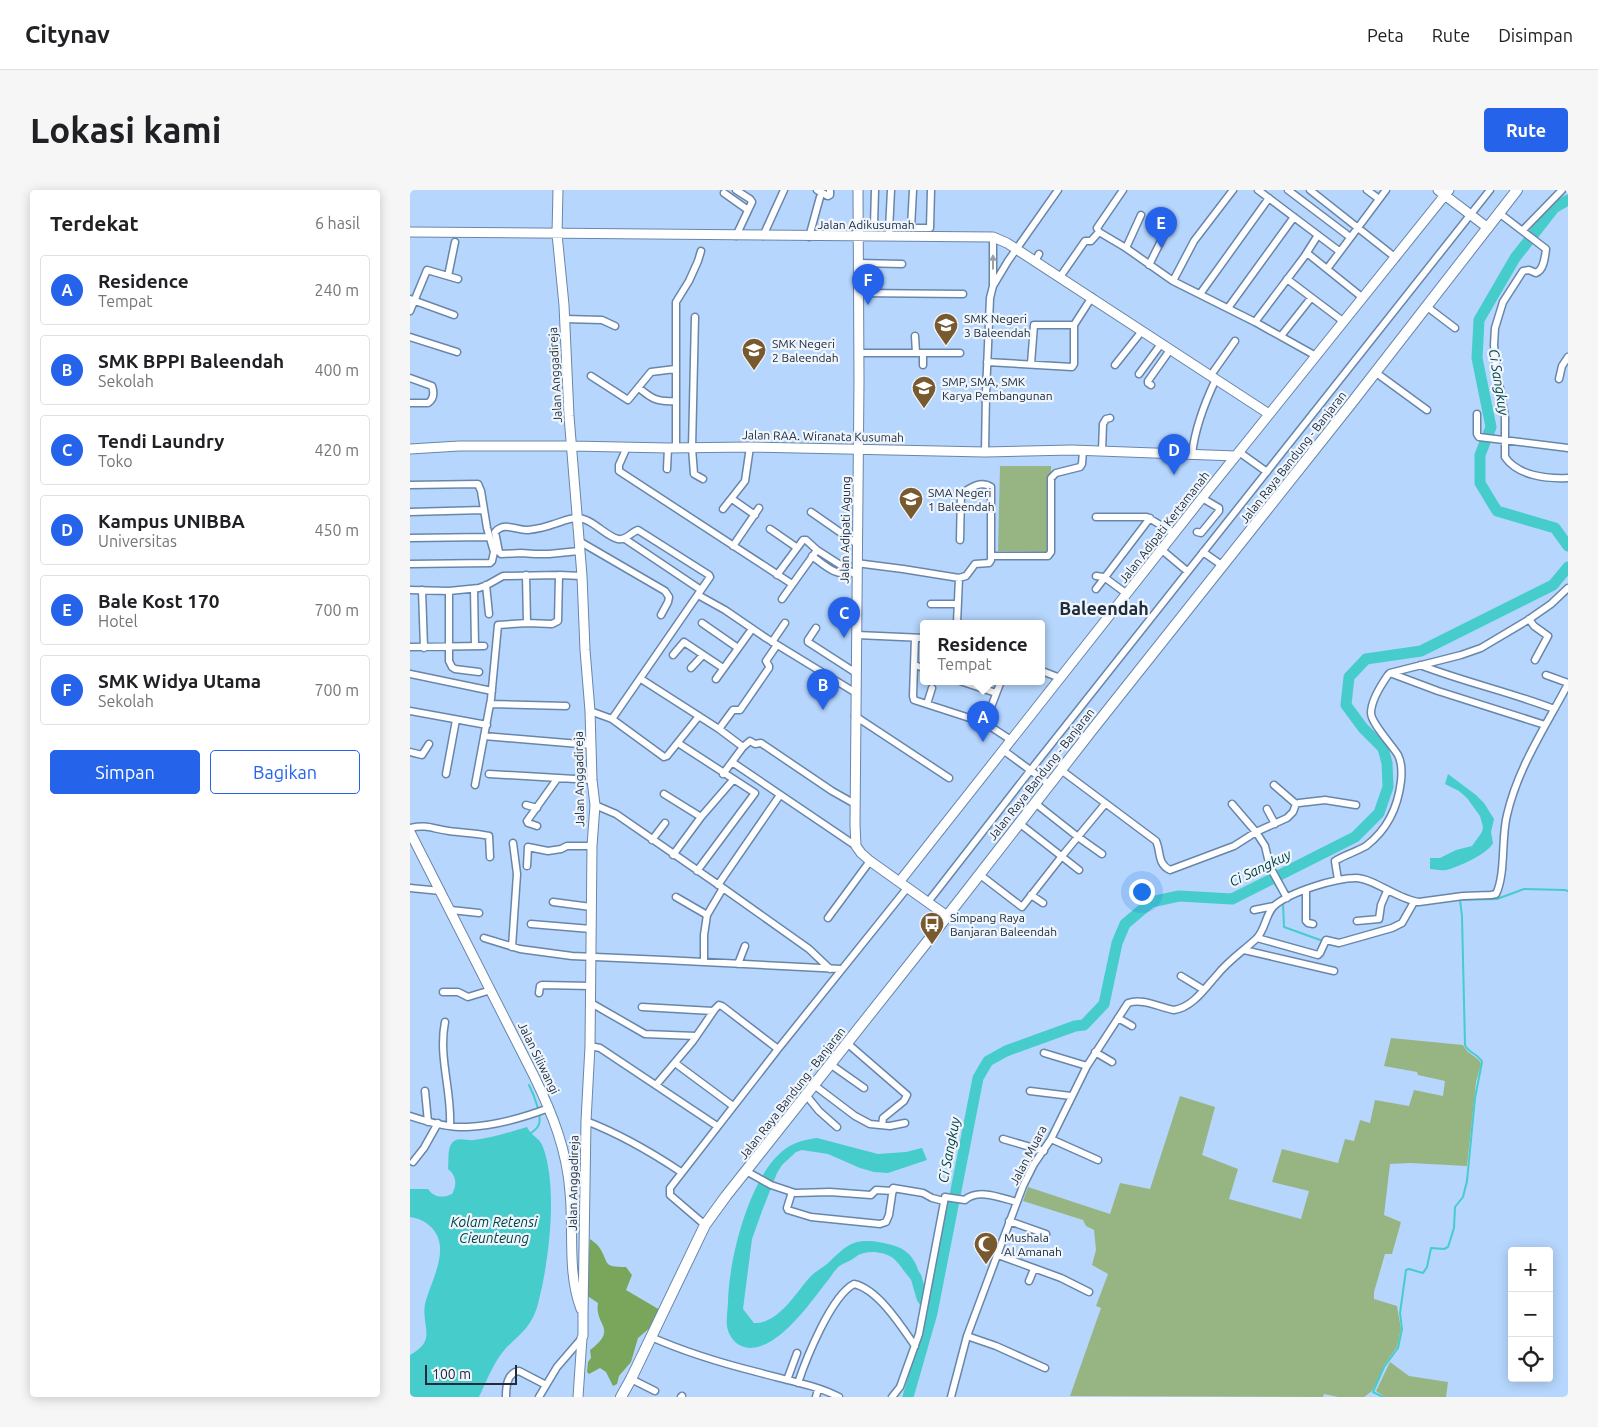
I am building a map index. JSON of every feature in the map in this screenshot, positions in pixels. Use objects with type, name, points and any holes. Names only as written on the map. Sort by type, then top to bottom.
[{"type":"main road","name":"Jalan Anggadireja","points":[[558,190],[557,234],[565,319],[582,576],[584,650],[590,711],[592,780],[598,806],[592,846],[591,1003],[586,1121],[584,1336],[582,1338],[578,1397]]},
{"type":"main road","name":"Jalan Adipati Agung","points":[[856,846],[857,635],[852,573],[856,563],[857,544],[858,190]]},
{"type":"main road","name":"Jalan Raya Bandung - Banjaran","points":[[621,1397],[706,1225],[726,1196],[1049,784],[1223,566],[1515,191]]},
{"type":"main road","points":[[1444,192],[1488,228]]},
{"type":"main road","name":"Jalan Adipati Kertamanah","points":[[900,881],[1174,533],[1396,258],[1444,192]]},
{"type":"main road","name":"Jalan Adikusumah","points":[[410,232],[809,237],[858,237],[889,232],[993,237],[1037,257],[1060,277],[1269,414]]},
{"type":"main road","name":"Jalan RAA. Wiranata Kusumah","points":[[410,448],[572,446],[750,447],[985,452],[1028,450],[1238,454]]},
{"type":"main road","name":"Jalan Siliwangi","points":[[410,832],[492,990],[542,1110],[560,1137],[571,1198],[573,1282],[583,1314]]},
{"type":"main road","points":[[856,846],[870,861],[947,916]]},
{"type":"street","points":[[736,190],[750,198],[752,202],[736,236]]},
{"type":"street","points":[[763,236],[784,190]]},
{"type":"street","points":[[817,190],[828,196],[830,195],[830,190]]},
{"type":"street","points":[[875,190],[874,225],[889,232],[912,228],[930,228],[931,190]]},
{"type":"street","points":[[889,232],[891,190]]},
{"type":"street","points":[[912,228],[913,190]]},
{"type":"street","points":[[993,286],[1016,249],[1058,190]]},
{"type":"street","points":[[1060,277],[1086,241],[1091,241],[1122,190]]},
{"type":"street","points":[[1173,281],[1194,241],[1233,190]]},
{"type":"street","points":[[1259,190],[1339,252]]},
{"type":"street","points":[[1288,190],[1350,237]]},
{"type":"street","points":[[1310,190],[1396,258]]},
{"type":"street","points":[[1367,190],[1379,199]]},
{"type":"street","points":[[1327,269],[1386,190]]},
{"type":"street","points":[[928,902],[1187,571],[1490,190]]},
{"type":"street","points":[[1523,230],[1562,190]]},
{"type":"street","points":[[723,191],[748,210]]},
{"type":"street","points":[[809,237],[820,197]]},
{"type":"street","points":[[1200,294],[1269,198]]},
{"type":"street","points":[[1499,213],[1546,247],[1541,269],[1536,273],[1529,270],[1523,271],[1503,302],[1495,328],[1496,366],[1505,417],[1502,441],[1505,457],[1521,470],[1546,478],[1568,478]]},
{"type":"street","points":[[1126,248],[1141,215]]},
{"type":"street","points":[[1228,308],[1294,217]]},
{"type":"street","points":[[1149,265],[1168,228]]},
{"type":"street","points":[[1098,230],[1173,281],[1255,322],[1316,356]]},
{"type":"street","points":[[1255,322],[1318,235]]},
{"type":"street","points":[[985,452],[990,298],[993,286],[993,237]]},
{"type":"street","points":[[448,276],[454,242]]},
{"type":"street","points":[[667,469],[672,448],[675,401],[676,302],[689,281],[698,261],[700,251]]},
{"type":"street","points":[[1307,252],[1364,298]]},
{"type":"street","points":[[858,263],[902,264]]},
{"type":"street","points":[[410,311],[412,300],[427,270],[458,279]]},
{"type":"street","points":[[1287,279],[1344,322]]},
{"type":"street","points":[[858,293],[963,294]]},
{"type":"street","points":[[987,362],[1073,366],[1074,324],[1092,297]]},
{"type":"street","points":[[1281,336],[1311,298]]},
{"type":"street","points":[[412,300],[454,315]]},
{"type":"street","points":[[1426,306],[1455,328]]},
{"type":"street","points":[[694,317],[692,448],[694,474],[703,479]]},
{"type":"street","points":[[565,319],[602,320],[615,326]]},
{"type":"street","points":[[1031,364],[1034,325],[1074,324]]},
{"type":"street","points":[[1115,365],[1142,331]]},
{"type":"street","points":[[915,336],[923,365]]},
{"type":"street","points":[[410,337],[456,352]]},
{"type":"street","points":[[1192,454],[1193,443],[1213,377],[1235,341]]},
{"type":"street","points":[[1139,374],[1161,344]]},
{"type":"street","points":[[1151,385],[1148,381],[1170,350]]},
{"type":"street","points":[[859,353],[960,353]]},
{"type":"street","points":[[1559,379],[1562,366],[1568,356]]},
{"type":"street","points":[[591,376],[627,400],[651,372],[675,370]]},
{"type":"street","points":[[1375,372],[1427,410]]},
{"type":"street","points":[[410,378],[432,386],[434,392],[432,399],[428,403],[410,403]]},
{"type":"street","points":[[639,388],[655,400],[662,402],[675,401]]},
{"type":"street","points":[[1477,414],[1477,434],[1479,438],[1568,448]]},
{"type":"street","points":[[1102,451],[1103,424],[1106,419],[1110,418]]},
{"type":"street","points":[[628,447],[619,465],[619,471],[792,584]]},
{"type":"street","points":[[723,510],[745,481],[750,447]]},
{"type":"street","points":[[991,556],[1050,555],[1051,478],[1056,473],[1080,467],[1083,451]]},
{"type":"street","points":[[1238,454],[1268,472],[1266,472]]},
{"type":"street","points":[[410,486],[476,483],[479,485],[489,537],[494,552],[490,563],[410,564]]},
{"type":"street","points":[[856,563],[958,578],[966,576],[975,564],[989,563],[991,560],[991,487],[989,485],[981,484],[961,494],[960,540]]},
{"type":"street","points":[[1197,532],[1201,533],[1219,511],[1219,508],[1202,498]]},
{"type":"street","points":[[732,499],[755,516]]},
{"type":"street","points":[[733,546],[759,508]]},
{"type":"street","points":[[410,512],[483,510]]},
{"type":"street","points":[[811,512],[857,544]]},
{"type":"street","points":[[1096,517],[1144,516],[1174,533]]},
{"type":"street","points":[[661,615],[668,602],[669,597],[666,591],[579,546],[542,554],[501,554],[495,535],[497,529],[519,527],[526,530],[577,518],[590,522],[618,539],[624,539],[752,629],[856,693]]},
{"type":"street","points":[[1096,589],[1150,518]]},
{"type":"street","points":[[770,529],[796,547]]},
{"type":"street","points":[[612,719],[709,579],[709,575],[638,530],[624,539]]},
{"type":"street","points":[[410,538],[489,537]]},
{"type":"street","points":[[777,575],[796,547],[804,540],[852,573]]},
{"type":"street","points":[[782,599],[817,550]]},
{"type":"street","points":[[1162,550],[1187,571]]},
{"type":"street","points":[[1203,552],[1223,566]]},
{"type":"street","points":[[812,556],[838,573],[852,573]]},
{"type":"street","points":[[410,590],[449,591],[474,589],[486,586],[500,577],[526,575],[582,576]]},
{"type":"street","points":[[526,575],[527,623]]},
{"type":"street","points":[[475,785],[488,736],[487,725],[497,705],[492,690],[495,674],[497,632],[502,625],[552,624],[558,621],[559,575]]},
{"type":"street","points":[[1096,576],[1104,577],[1127,594]]},
{"type":"street","points":[[957,620],[958,578]]},
{"type":"street","points":[[486,586],[489,614]]},
{"type":"street","points":[[1338,880],[1335,861],[1364,847],[1377,835],[1390,818],[1399,797],[1402,778],[1401,762],[1374,722],[1371,714],[1377,693],[1390,673],[1481,648],[1551,604],[1568,588]]},
{"type":"street","points":[[474,589],[475,646]]},
{"type":"street","points":[[422,590],[424,648]]},
{"type":"street","points":[[449,591],[449,661],[452,668],[478,672]]},
{"type":"street","points":[[931,604],[958,604]]},
{"type":"street","points":[[1529,619],[1534,626],[1548,636],[1535,660]]},
{"type":"street","points":[[702,623],[738,648]]},
{"type":"street","points":[[719,729],[733,710],[740,710],[769,668],[766,661],[785,623]]},
{"type":"street","points":[[816,628],[808,642],[856,673]]},
{"type":"street","points":[[716,679],[752,629]]},
{"type":"street","points":[[857,635],[920,638]]},
{"type":"street","points":[[916,638],[914,700],[985,723],[1011,740]]},
{"type":"street","points":[[673,655],[683,642],[723,668]]},
{"type":"street","points":[[410,647],[484,646]]},
{"type":"street","points":[[691,668],[703,654]]},
{"type":"street","points":[[914,665],[920,667]]},
{"type":"street","points":[[1420,665],[1508,692],[1554,709]]},
{"type":"street","points":[[1045,672],[1060,678]]},
{"type":"street","points":[[1390,673],[1438,691],[1545,725]]},
{"type":"street","points":[[410,674],[492,690]]},
{"type":"street","points":[[1181,976],[1204,990],[1218,973],[1257,938],[1264,929],[1274,906],[1286,896],[1338,880],[1359,878],[1414,902],[1496,894],[1502,867],[1502,843],[1506,818],[1524,764],[1568,683],[1546,675]]},
{"type":"street","points":[[641,679],[719,729],[743,747]]},
{"type":"street","points":[[972,685],[996,693]]},
{"type":"street","points":[[985,723],[999,685]]},
{"type":"street","points":[[927,704],[932,688]]},
{"type":"street","points":[[497,705],[566,706]]},
{"type":"street","points":[[410,711],[487,725]]},
{"type":"street","points":[[590,711],[612,719],[666,757],[699,716]]},
{"type":"street","points":[[856,716],[949,778]]},
{"type":"street","points":[[446,774],[456,720]]},
{"type":"street","points":[[488,736],[591,745]]},
{"type":"street","points":[[724,774],[743,747],[750,741],[755,744],[761,743],[832,791],[855,804]]},
{"type":"street","points":[[678,743],[755,793],[697,871]]},
{"type":"street","points":[[410,752],[420,755],[425,752],[429,744]]},
{"type":"street","points":[[1003,750],[1049,784]]},
{"type":"street","points":[[732,762],[856,846]]},
{"type":"street","points":[[1061,770],[1156,841],[1159,859],[1170,870],[1234,846],[1256,832],[1287,818],[1293,812],[1296,804]]},
{"type":"street","points":[[489,774],[592,780]]},
{"type":"street","points":[[537,826],[527,821],[557,778]]},
{"type":"street","points":[[673,855],[733,780]]},
{"type":"street","points":[[1274,785],[1296,804],[1325,800],[1356,805]]},
{"type":"street","points":[[664,794],[701,818]]},
{"type":"street","points":[[704,962],[704,936],[707,915],[720,886],[780,795]]},
{"type":"street","points":[[1035,803],[1102,854]]},
{"type":"street","points":[[979,874],[1022,907],[1105,804]]},
{"type":"street","points":[[1232,804],[1256,832],[1265,846],[1270,868],[1286,896]]},
{"type":"street","points":[[526,805],[537,808]]},
{"type":"street","points":[[598,806],[616,814],[810,949],[830,969]]},
{"type":"street","points":[[1267,809],[1275,824]]},
{"type":"street","points":[[652,840],[665,823]]},
{"type":"street","points":[[1020,823],[1080,870]]},
{"type":"street","points":[[410,828],[429,826],[442,830],[489,836],[490,857]]},
{"type":"street","points":[[512,947],[517,874],[513,843]]},
{"type":"street","points":[[527,866],[528,847],[548,851],[567,846],[592,846]]},
{"type":"street","points":[[410,850],[420,851]]},
{"type":"street","points":[[828,918],[870,861]]},
{"type":"street","points":[[706,1225],[670,1196],[670,1188],[717,1126],[908,887]]},
{"type":"street","points":[[410,888],[441,891]]},
{"type":"street","points":[[1306,890],[1307,922],[1313,924]]},
{"type":"street","points":[[1357,921],[1380,919],[1381,905],[1388,891]]},
{"type":"street","points":[[1031,895],[1043,903]]},
{"type":"street","points":[[676,897],[707,915]]},
{"type":"street","points":[[553,902],[591,908]]},
{"type":"street","points":[[1257,938],[1318,955],[1326,940],[1339,943],[1392,928],[1402,923],[1414,902]]},
{"type":"street","points":[[1254,910],[1274,906]]},
{"type":"street","points":[[451,910],[479,912]]},
{"type":"street","points":[[531,924],[591,929]]},
{"type":"street","points":[[484,938],[520,949],[572,956],[841,970]]},
{"type":"street","points":[[738,964],[746,946]]},
{"type":"street","points":[[1244,950],[1334,971]]},
{"type":"street","points":[[539,993],[540,986],[542,985],[591,986]]},
{"type":"street","points":[[443,992],[458,992],[468,997],[492,990]]},
{"type":"street","name":"Jalan Muara","points":[[951,1397],[967,1336],[1026,1180],[1051,1139],[1071,1096],[1095,1052],[1128,1003],[1134,1001],[1150,1003],[1174,1010],[1191,1002],[1204,990]]},
{"type":"street","points":[[591,1003],[646,1034],[696,1036]]},
{"type":"street","points":[[656,1085],[718,1006],[722,1006],[778,1049]]},
{"type":"street","points":[[642,1007],[713,1011]]},
{"type":"street","points":[[1118,1018],[1132,1026]]},
{"type":"street","points":[[445,1022],[443,1034],[444,1067],[451,1106],[450,1126]]},
{"type":"street","points":[[848,1042],[907,1095],[904,1101],[884,1118],[882,1126]]},
{"type":"street","points":[[590,1046],[600,1048],[717,1126]]},
{"type":"street","points":[[1095,1052],[1112,1062]]},
{"type":"street","points":[[1044,1053],[1087,1066]]},
{"type":"street","points":[[675,1063],[733,1106]]},
{"type":"street","points":[[830,1064],[864,1088]]},
{"type":"street","points":[[814,1085],[855,1116],[868,1123],[882,1126],[905,1123]]},
{"type":"street","points":[[425,1091],[428,1122]]},
{"type":"street","points":[[1030,1091],[1071,1096]]},
{"type":"street","points":[[806,1095],[837,1127]]},
{"type":"street","points":[[410,1116],[428,1122],[467,1127],[520,1118],[542,1110]]},
{"type":"street","points":[[586,1121],[642,1147],[681,1172]]},
{"type":"street","points":[[413,1162],[424,1148],[438,1123]]},
{"type":"street","points":[[1003,1139],[1044,1150]]},
{"type":"street","points":[[1051,1139],[1098,1160]]},
{"type":"street","points":[[746,1171],[771,1186],[792,1192],[872,1195],[876,1190],[893,1191],[895,1188],[923,1193],[932,1198],[965,1200],[974,1194],[980,1194],[1018,1202]]},
{"type":"street","points":[[792,1192],[788,1210],[810,1218],[880,1224],[886,1222],[890,1216],[893,1191]]},
{"type":"street","points":[[892,1397],[900,1387],[915,1346],[945,1199]]},
{"type":"street","points":[[1009,1221],[1046,1234]]},
{"type":"street","points":[[998,1256],[1061,1278],[1089,1292]]},
{"type":"street","points":[[1029,1281],[1034,1269]]},
{"type":"street","points":[[798,1383],[806,1359],[836,1302],[854,1284],[862,1286],[885,1306],[915,1346]]},
{"type":"street","points":[[967,1336],[996,1346],[1045,1368]]},
{"type":"street","points":[[651,1337],[705,1358],[798,1383],[839,1397]]},
{"type":"street","points":[[539,1397],[557,1367],[582,1338]]},
{"type":"street","points":[[787,1380],[797,1353]]},
{"type":"street","points":[[506,1397],[508,1381],[516,1371],[546,1385]]},
{"type":"street","points":[[631,1380],[655,1391]]},
{"type":"street","points":[[816,1397],[818,1389]]},
{"type":"shaded area","points":[[1000,466],[1051,466],[1050,552],[998,551]]},
{"type":"shaded area","points":[[1391,1038],[1463,1045],[1481,1064],[1476,1082],[1467,1166],[1410,1163],[1390,1164],[1384,1215],[1401,1222],[1392,1254],[1385,1254],[1374,1292],[1374,1299],[1397,1306],[1401,1329],[1397,1347],[1383,1367],[1372,1391],[1364,1397],[1338,1397],[1324,1394],[1323,1397],[1070,1396],[1101,1308],[1096,1306],[1108,1274],[1092,1265],[1096,1250],[1094,1230],[1086,1226],[1083,1220],[1023,1201],[1028,1187],[1110,1214],[1120,1183],[1150,1189],[1180,1096],[1215,1107],[1202,1155],[1238,1169],[1229,1199],[1301,1219],[1309,1191],[1272,1182],[1282,1149],[1338,1163],[1345,1139],[1354,1141],[1360,1120],[1370,1123],[1375,1100],[1409,1106],[1414,1090],[1443,1096],[1445,1081],[1418,1075],[1417,1072],[1384,1066]]},
{"type":"shaded area","points":[[590,1239],[598,1246],[609,1265],[626,1267],[632,1275],[626,1290],[660,1310],[652,1326],[638,1338],[631,1362],[619,1376],[617,1384],[613,1386],[606,1372],[600,1368],[589,1374],[587,1372],[588,1362],[591,1358],[590,1350],[599,1343],[604,1332],[599,1317],[598,1303],[586,1295]]},
{"type":"shaded area","points":[[1390,1362],[1409,1376],[1448,1382],[1446,1397],[1385,1397],[1376,1391]]},
{"type":"water","points":[[1448,774],[1484,803],[1494,819],[1491,832],[1493,843],[1486,851],[1451,869],[1430,869],[1430,858],[1440,858],[1456,850],[1472,846],[1482,832],[1483,827],[1480,816],[1467,798],[1459,791],[1445,784]]},
{"type":"water","name":"Kolam Retensi Cieunteung","points":[[527,1127],[543,1147],[550,1179],[551,1198],[548,1254],[542,1287],[534,1315],[526,1329],[498,1358],[479,1397],[410,1397],[410,1355],[424,1344],[426,1338],[425,1304],[438,1264],[440,1245],[437,1235],[431,1227],[421,1220],[410,1217],[410,1189],[428,1189],[433,1194],[439,1196],[452,1194],[455,1181],[448,1169],[448,1156],[450,1146],[454,1141],[459,1139],[474,1140],[487,1138]]},
{"type":"water","points":[[817,1138],[878,1154],[906,1152],[922,1148],[927,1160],[888,1173],[860,1168],[828,1154],[802,1150],[796,1152],[782,1165],[777,1173],[752,1239],[743,1309],[754,1323],[763,1322],[771,1318],[786,1306],[813,1274],[839,1252],[854,1243],[878,1242],[902,1249],[913,1259],[919,1273],[913,1281],[890,1256],[873,1252],[860,1254],[837,1268],[805,1310],[785,1331],[763,1345],[751,1348],[741,1346],[732,1338],[728,1331],[727,1323],[732,1263],[744,1217],[763,1175],[775,1159],[791,1145]]},
{"type":"waterway","name":"Ci Sangkuy","points":[[1568,200],[1554,208],[1515,258],[1479,320],[1477,358],[1491,427],[1480,455],[1480,483],[1497,511],[1555,528],[1568,546]]},
{"type":"waterway","name":"Ci Sangkuy","points":[[908,1397],[932,1313],[978,1078],[988,1061],[1006,1051],[1075,1026],[1084,1025],[1104,1004],[1117,943],[1125,924],[1151,902],[1179,896],[1232,899],[1355,837],[1379,813],[1388,787],[1387,763],[1383,748],[1363,728],[1346,705],[1349,677],[1366,659],[1421,651],[1553,585],[1568,567]]},
{"type":"waterway","points":[[1271,879],[1279,890]]},
{"type":"waterway","points":[[1455,900],[1497,899],[1524,889],[1568,891]]},
{"type":"waterway","points":[[1383,1397],[1373,1392],[1384,1367],[1398,1348],[1402,1329],[1400,1313],[1406,1270],[1409,1269],[1423,1273],[1427,1267],[1431,1248],[1444,1249],[1448,1247],[1454,1228],[1455,1207],[1463,1197],[1467,1181],[1475,1098],[1482,1062],[1465,1045],[1460,900]]},
{"type":"waterway","points":[[1283,903],[1284,927],[1323,941]]},
{"type":"waterway","points":[[529,1085],[537,1104],[540,1120],[538,1126],[531,1133]]},
{"type":"waterway","points":[[908,1267],[916,1277],[922,1298],[930,1310]]},
{"type":"place","name":"Bale Kost 170","points":[[1161,248]]},
{"type":"place","name":"SMK Widya Utama","points":[[868,305]]},
{"type":"place","name":"SMK Negeri 3 Baleendah","points":[[946,346]]},
{"type":"place","name":"SMK Negeri 2 Baleendah","points":[[754,371]]},
{"type":"place","name":"SMP, SMA, SMK Karya Pembangunan","points":[[924,409]]},
{"type":"place","name":"Kampus UNIBBA","points":[[1174,475]]},
{"type":"place","name":"SMA Negeri 1 Baleendah","points":[[911,520]]},
{"type":"place","name":"Tendi Laundry","points":[[844,638]]},
{"type":"place","name":"SMK BPPI Baleendah","points":[[823,710]]},
{"type":"place","name":"Residence","points":[[983,742]]},
{"type":"place","name":"Simpang Raya Banjaran Baleendah","points":[[932,945]]},
{"type":"place","name":"Mushala Al Amanah","points":[[986,1265]]},
{"type":"district","name":"Baleendah","points":[[1104,608]]}]
